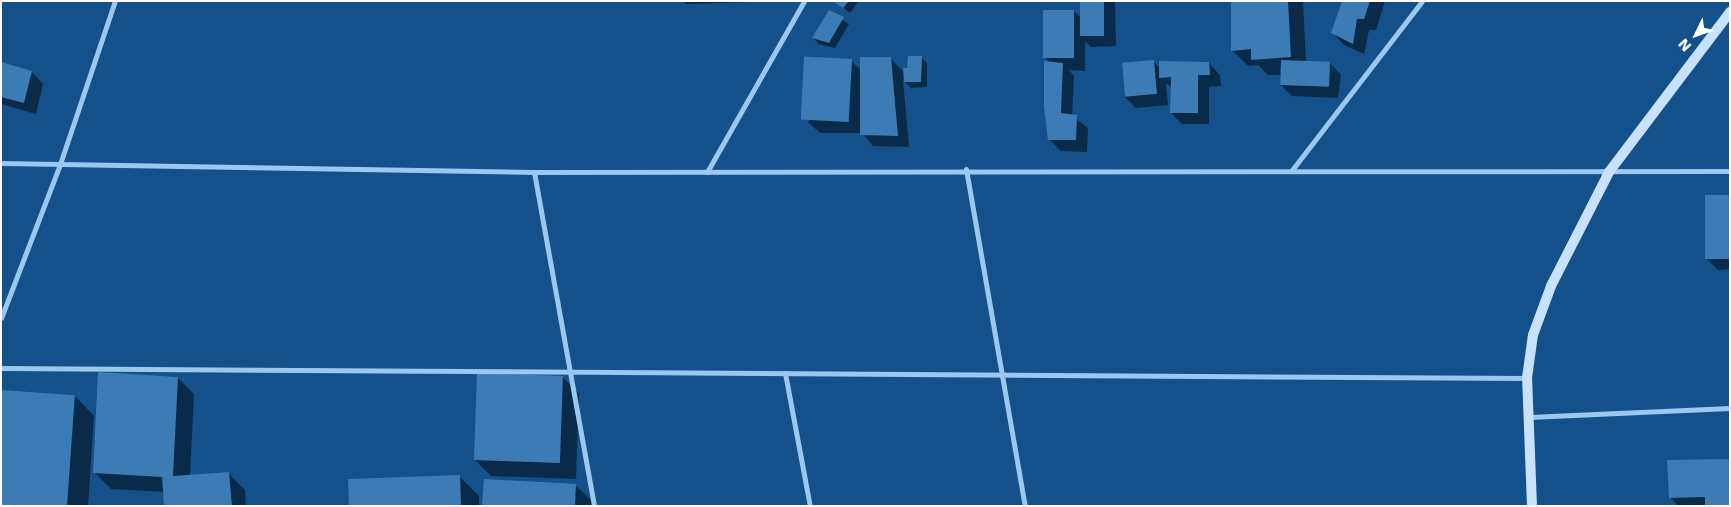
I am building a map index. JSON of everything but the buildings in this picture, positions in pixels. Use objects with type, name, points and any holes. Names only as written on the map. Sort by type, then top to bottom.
[{"type":"main road","points":[[1532,506],[1527,378],[1533,335],[1551,286],[1609,172],[1730,12]]},
{"type":"street","points":[[1,318],[60,164],[115,1]]},
{"type":"street","points":[[707,172],[804,1]]},
{"type":"street","points":[[1292,170],[1422,1]]},
{"type":"street","points":[[1,163],[534,172],[966,170],[1730,171]]},
{"type":"street","points":[[966,170],[1025,506]]},
{"type":"street","points":[[534,172],[594,506]]},
{"type":"street","points":[[1,368],[1527,378]]},
{"type":"street","points":[[785,373],[810,506]]},
{"type":"street","points":[[1529,417],[1730,408]]}]
